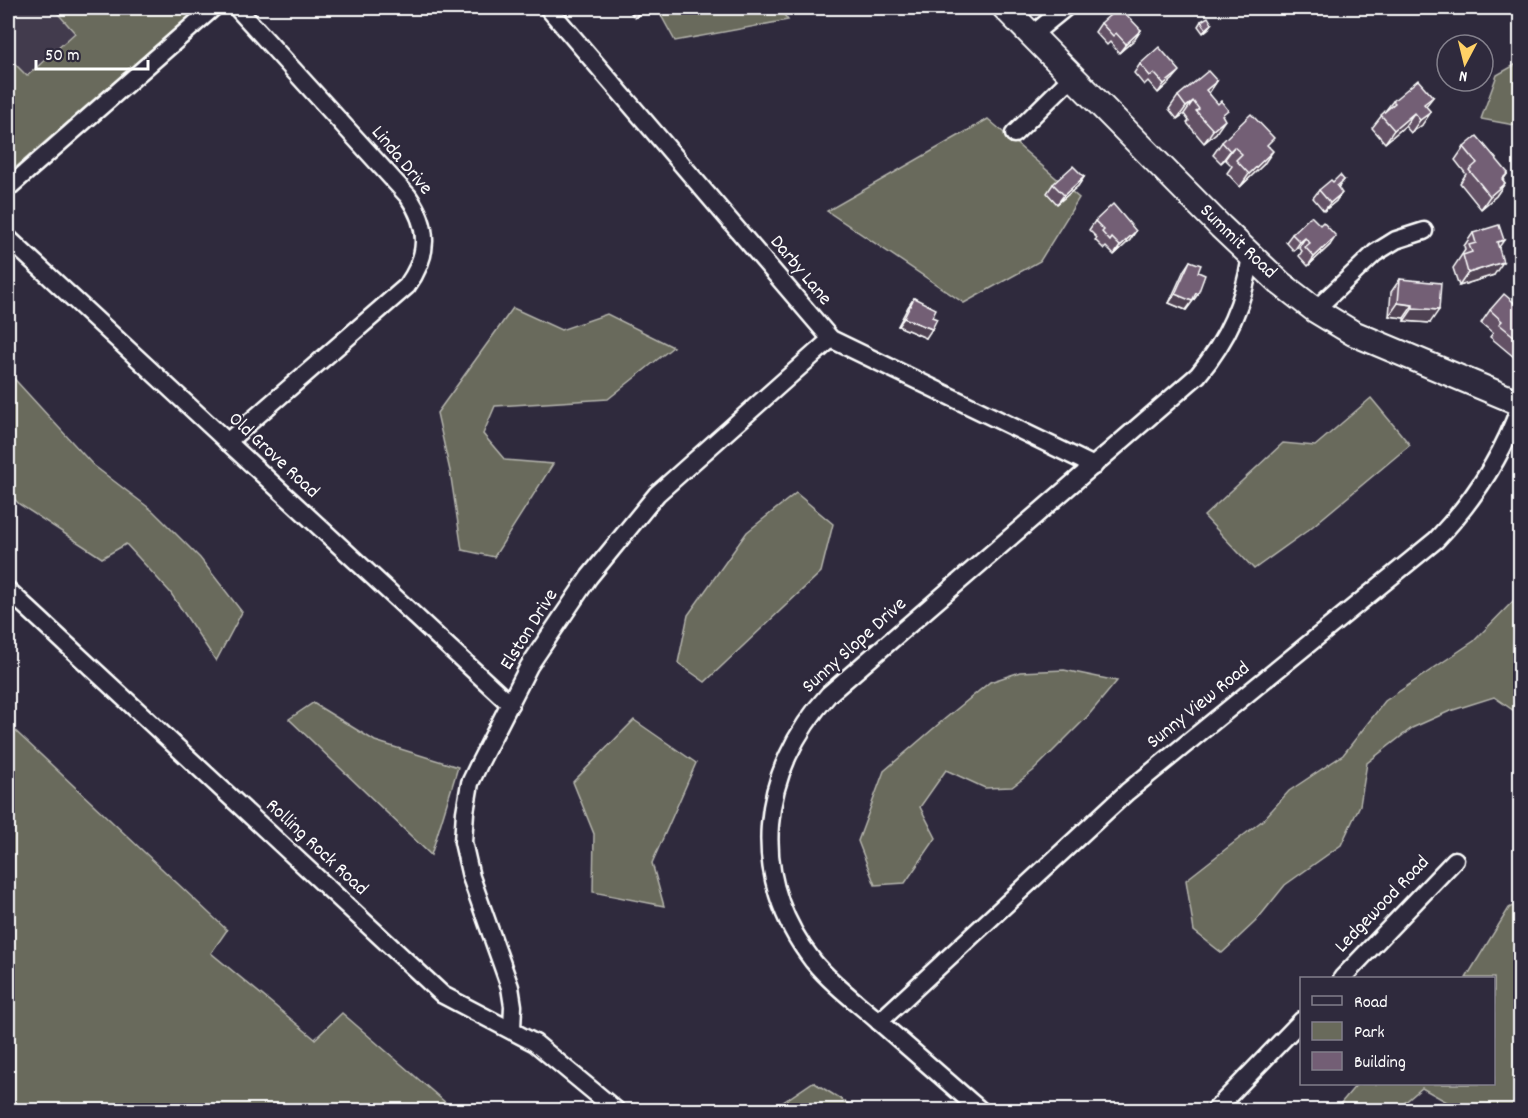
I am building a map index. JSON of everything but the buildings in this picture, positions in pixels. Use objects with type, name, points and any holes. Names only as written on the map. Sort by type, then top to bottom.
[{"type":"main road","name":"Summit Road","points":[[1005,8],[1221,227],[1280,283],[1315,310],[1353,333],[1521,404]]},
{"type":"street","points":[[8,188],[213,8]]},
{"type":"street","name":"Linda Drive","points":[[227,442],[407,286],[421,262],[424,248],[421,221],[408,196],[237,8]]},
{"type":"street","name":"Darby Lane","points":[[548,8],[831,339],[1094,466]]},
{"type":"street","points":[[1033,34],[1065,8]]},
{"type":"street","points":[[1014,134],[1073,76]]},
{"type":"street","points":[[1315,310],[1375,253],[1396,240],[1424,231]]},
{"type":"street","name":"Old Grove Road","points":[[8,238],[510,704]]},
{"type":"street","name":"Sunny Slope Drive","points":[[980,1110],[837,985],[814,961],[791,926],[776,887],[770,845],[772,804],[783,763],[802,726],[829,694],[1182,390],[1212,358],[1224,340],[1242,301],[1251,256]]},
{"type":"street","name":"Elston Drive","points":[[512,1029],[513,1006],[510,987],[471,876],[463,842],[470,783],[530,666],[589,577],[657,494],[831,339]]},
{"type":"street","name":"Sunny View Road","points":[[879,1022],[1127,792],[1436,540],[1459,516],[1497,461],[1521,404]]},
{"type":"street","name":"Rolling Rock Road","points":[[8,590],[443,995],[535,1043],[616,1110]]},
{"type":"street","name":"Ledgewood Road","points":[[1343,977],[1455,860]]},
{"type":"street","points":[[1215,1110],[1300,1022]]},
{"type":"shaded area","points":[[8,8],[53,8],[75,33],[27,77],[8,57]]},
{"type":"green space","points":[[53,8],[199,8],[8,174],[8,57],[27,76],[75,33]]},
{"type":"green space","points":[[657,8],[779,8],[788,20],[675,41]]},
{"type":"green space","points":[[1520,62],[1520,126],[1481,119],[1490,93],[1495,93],[1497,75]]},
{"type":"green space","points":[[988,119],[1079,198],[1040,261],[964,303],[827,211]]},
{"type":"green space","points":[[513,308],[561,330],[607,314],[673,347],[608,399],[495,406],[483,434],[505,460],[553,464],[494,557],[462,550],[450,471],[437,413]]},
{"type":"green space","points":[[8,372],[93,465],[153,511],[200,558],[242,612],[216,661],[170,592],[126,544],[102,558],[19,504],[8,492]]},
{"type":"green space","points":[[1371,398],[1410,445],[1307,531],[1254,569],[1204,516],[1283,443],[1315,446]]},
{"type":"green space","points":[[796,493],[833,524],[821,572],[705,682],[678,663],[688,615],[747,532]]},
{"type":"green space","points":[[1520,594],[1520,715],[1494,697],[1450,711],[1412,728],[1367,763],[1360,805],[1341,845],[1285,885],[1256,921],[1222,953],[1194,931],[1186,880],[1263,820],[1289,791],[1343,755],[1385,701],[1474,641]]},
{"type":"green space","points":[[1064,670],[1117,681],[1087,717],[1033,771],[1012,787],[985,788],[946,770],[920,807],[936,838],[905,883],[875,885],[858,841],[884,771],[990,682],[1020,672]]},
{"type":"green space","points":[[313,703],[375,741],[458,767],[431,855],[289,719]]},
{"type":"green space","points":[[634,720],[696,763],[652,863],[664,906],[593,892],[594,834],[573,782]]},
{"type":"green space","points":[[8,724],[227,930],[211,953],[315,1039],[342,1013],[454,1110],[8,1110]]},
{"type":"green space","points":[[1520,902],[1520,1110],[1461,1110],[1422,1088],[1396,1110],[1335,1110],[1356,1085],[1495,1085],[1495,977],[1467,977],[1509,908]]},
{"type":"green space","points":[[813,1082],[858,1110],[788,1110],[779,1105]]}]
